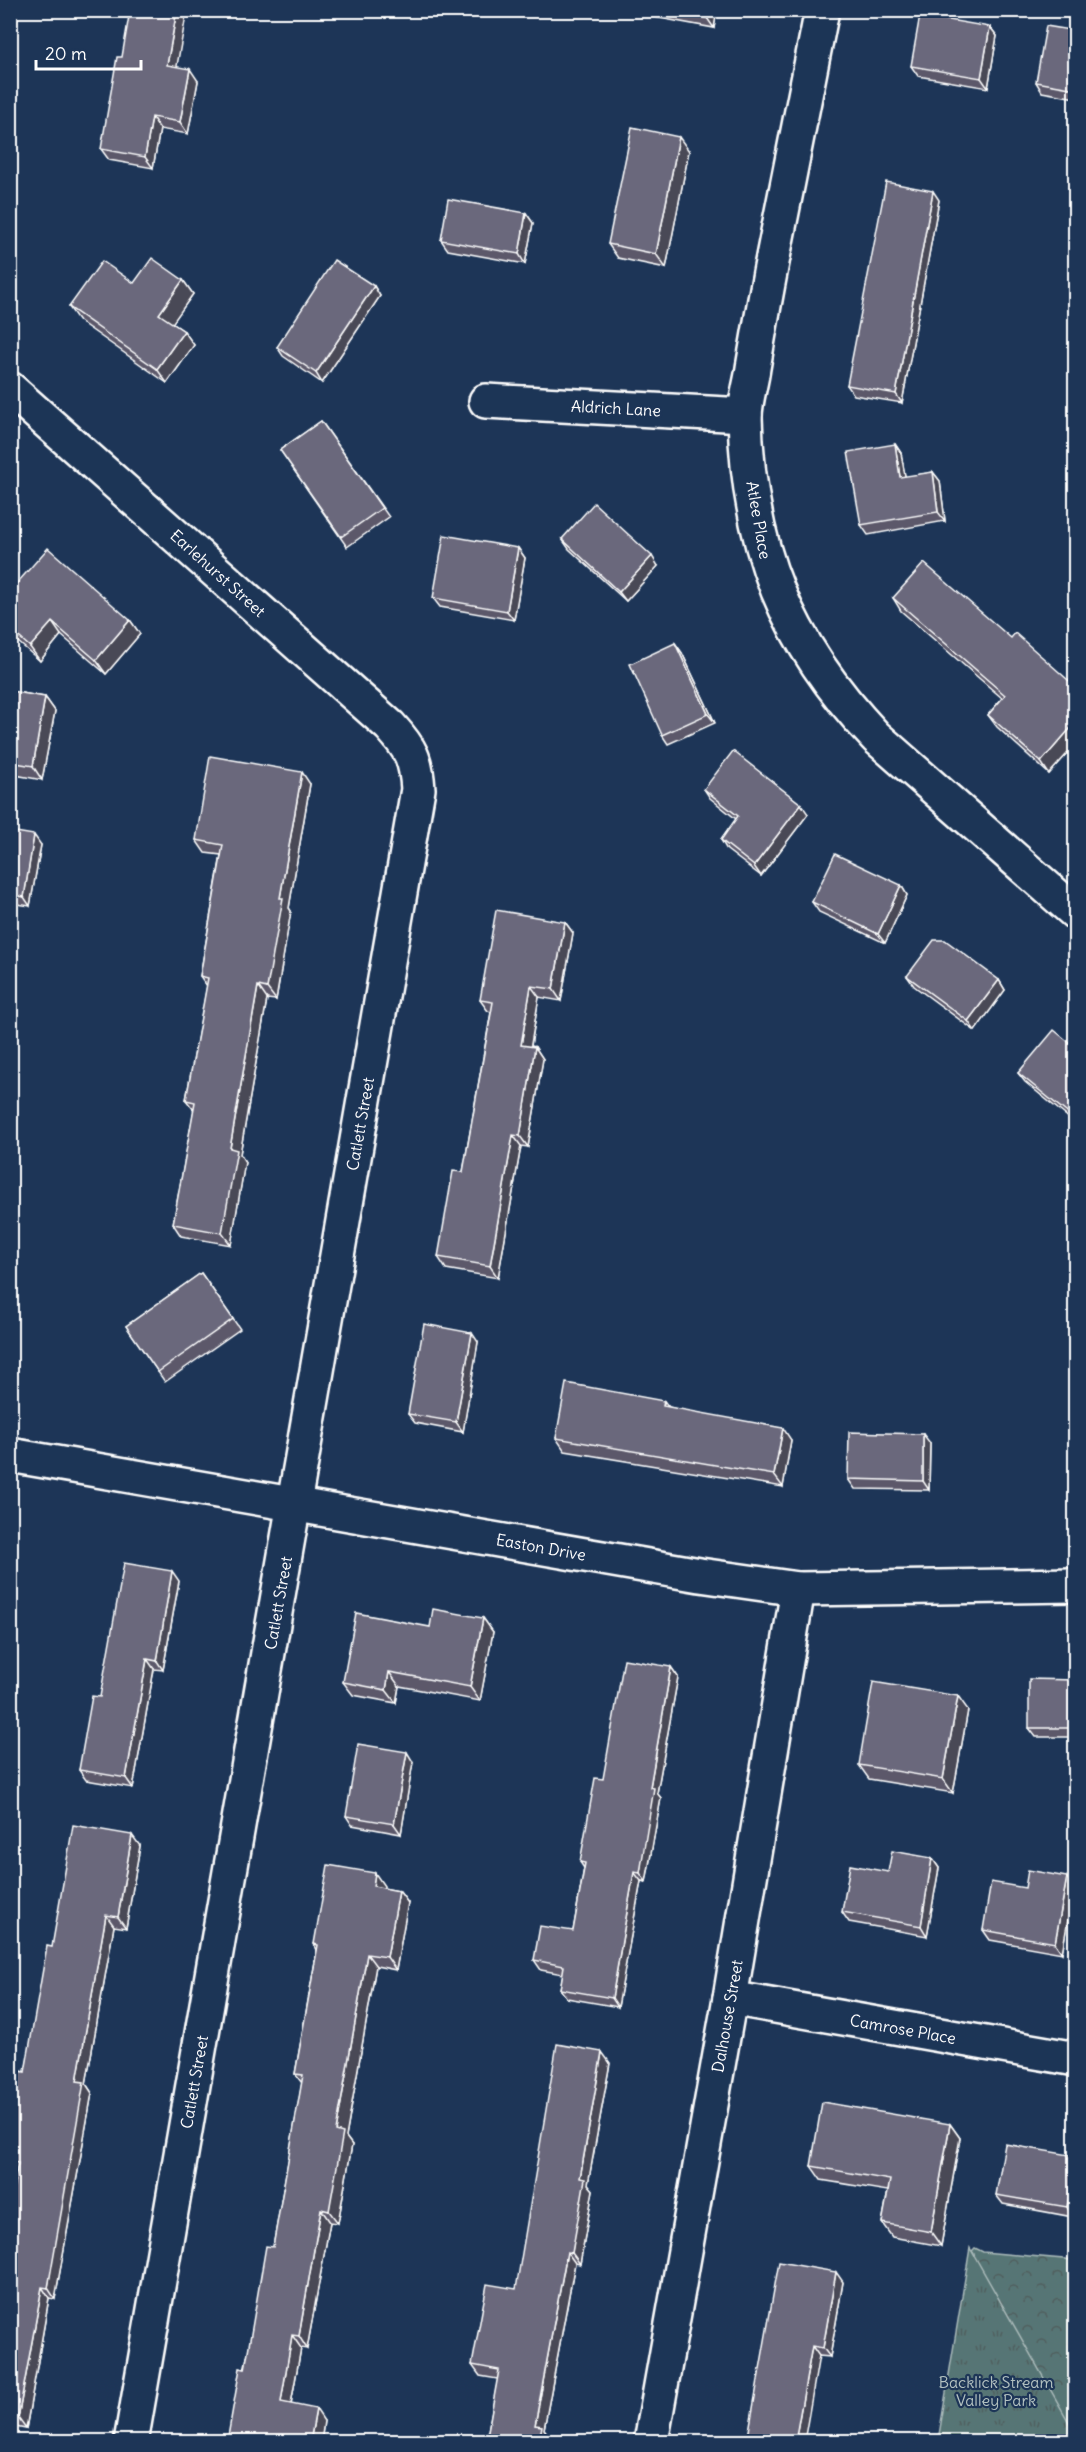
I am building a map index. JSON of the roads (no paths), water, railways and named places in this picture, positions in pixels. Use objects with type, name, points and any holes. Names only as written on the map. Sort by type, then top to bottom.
[{"type":"street","name":"Atlee Place","points":[[822,10],[764,303],[745,416],[755,514],[766,561],[784,608],[815,665],[846,705],[876,736],[1076,913]]},
{"type":"street","name":"Earlehurst Street","points":[[10,389],[390,726],[408,745],[416,764]]},
{"type":"street","name":"Aldrich Lane","points":[[486,401],[745,416]]},
{"type":"street","name":"Catlett Street","points":[[131,2442],[418,789],[416,764]]},
{"type":"street","name":"Easton Drive","points":[[10,1455],[798,1589],[1076,1585]]},
{"type":"street","name":"Dalhouse Street","points":[[651,2442],[730,1998],[798,1589]]},
{"type":"street","name":"Camrose Place","points":[[730,1998],[1076,2059]]},
{"type":"park label","name":"Backlick Stream Valley Park","points":[[996,2391]]}]
